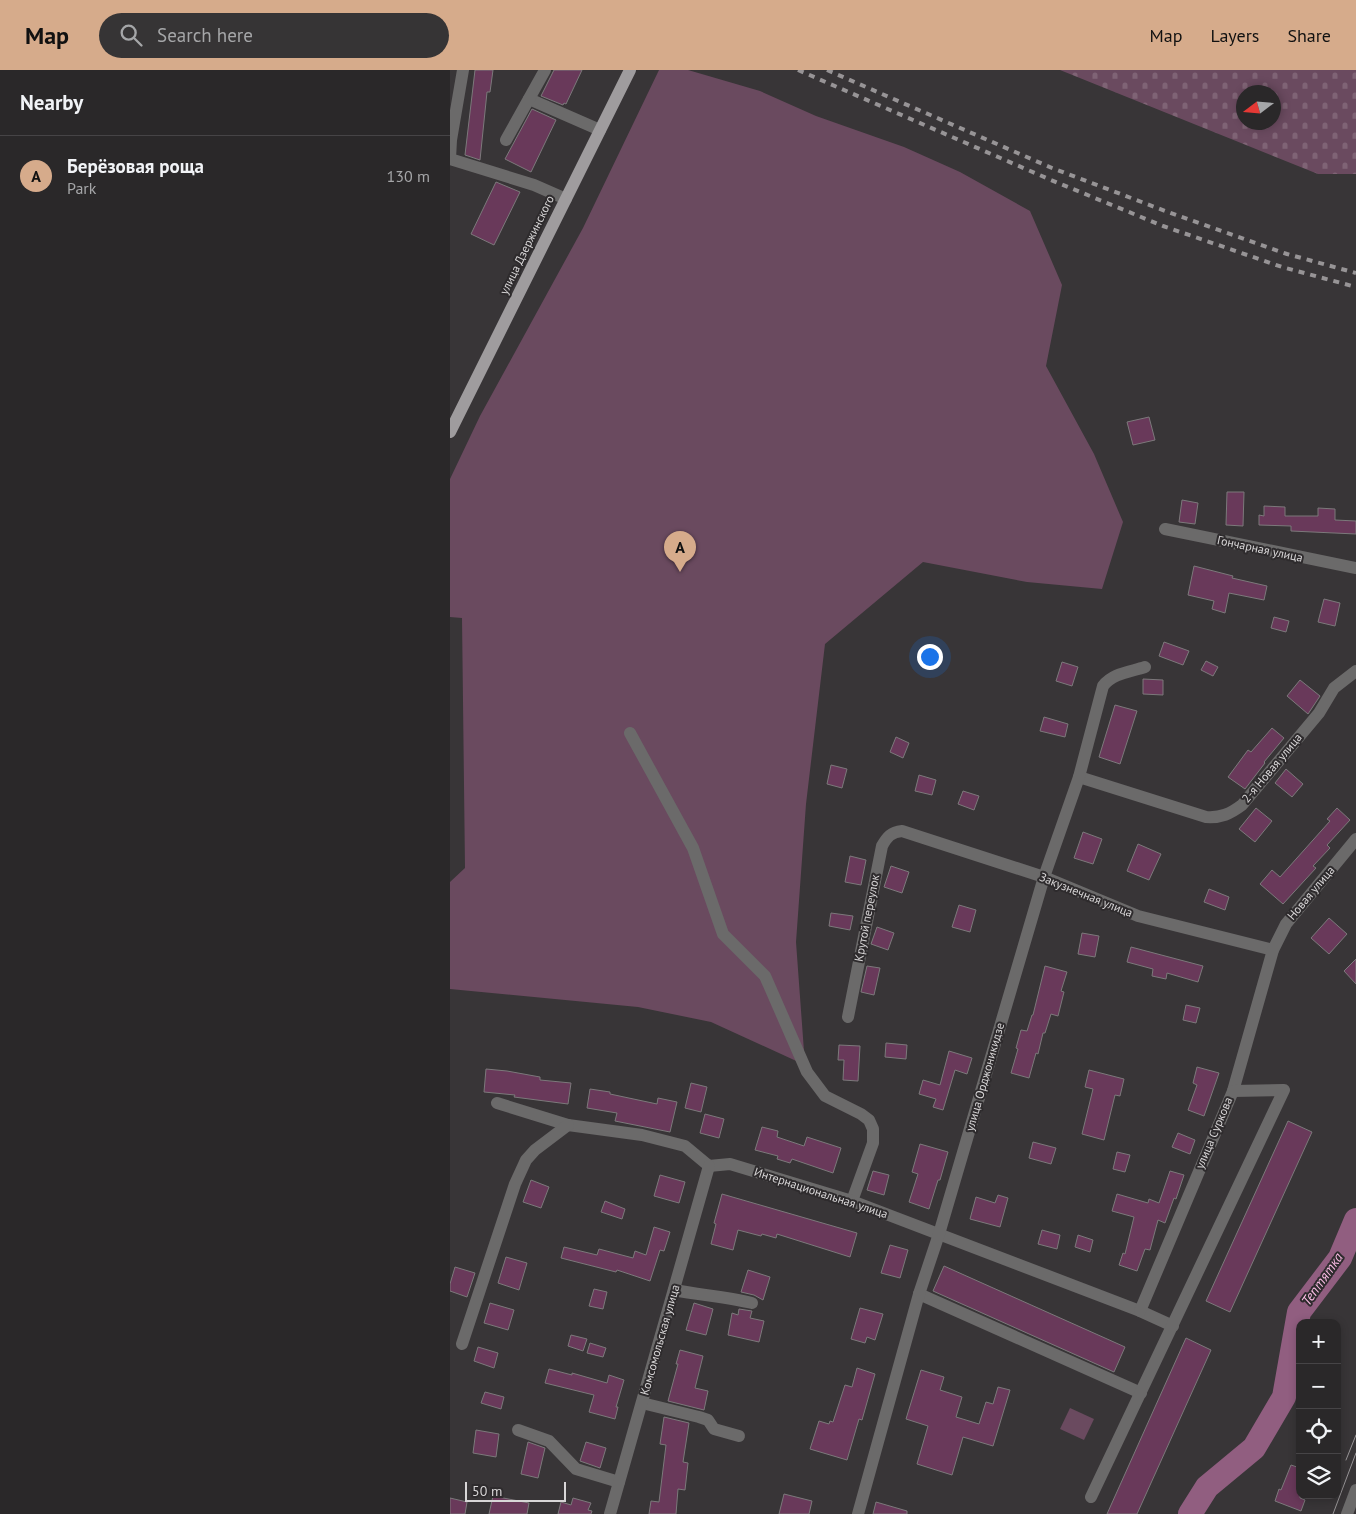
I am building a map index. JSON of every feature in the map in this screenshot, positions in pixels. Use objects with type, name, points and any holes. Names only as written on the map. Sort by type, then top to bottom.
[{"type":"main road","name":"улица Дзержинского","points":[[450,432],[630,70]]},
{"type":"street","points":[[463,70],[451,140],[450,159],[534,185],[566,199]]},
{"type":"street","points":[[506,140],[544,70]]},
{"type":"street","points":[[529,99],[600,130]]},
{"type":"street","name":"Гончарная улица","points":[[1165,530],[1356,568]]},
{"type":"street","name":"улица Орджоникидзе","points":[[858,1514],[919,1294],[939,1234],[1044,877],[1079,777],[1103,686],[1107,680],[1114,676],[1145,667]]},
{"type":"street","name":"2-я Новая улица","points":[[1079,777],[1206,817],[1223,816],[1231,813],[1242,805],[1319,713],[1334,688],[1356,671]]},
{"type":"street","points":[[630,733],[692,848],[723,934],[765,976],[807,1072],[825,1096],[869,1120],[873,1129],[873,1143],[852,1201]]},
{"type":"street","name":"Закузнечная улица","points":[[902,831],[1044,877],[1138,916],[1273,950]]},
{"type":"street","name":"Крутой переулок","points":[[848,1017],[882,846],[886,838],[894,832],[902,831]]},
{"type":"street","name":"Новая улица","points":[[1273,950],[1286,924],[1356,839]]},
{"type":"street","name":"улица Суркова","points":[[1140,1312],[1232,1091],[1273,950]]},
{"type":"street","points":[[1091,1497],[1284,1090],[1232,1091]]},
{"type":"street","points":[[498,1103],[568,1125],[642,1135],[685,1146],[709,1166]]},
{"type":"street","points":[[462,1344],[515,1184],[526,1160],[535,1150],[568,1125]]},
{"type":"street","name":"Интернациональная улица","points":[[709,1166],[730,1164],[852,1201],[1173,1326]]},
{"type":"street","name":"Комсомольская улица","points":[[610,1514],[709,1166]]},
{"type":"street","points":[[674,1290],[752,1303]]},
{"type":"street","points":[[919,1294],[1141,1393]]},
{"type":"street","points":[[642,1403],[708,1420],[714,1429],[739,1436]]},
{"type":"street","points":[[518,1430],[549,1441],[576,1469],[619,1482]]},
{"type":"street","points":[[1347,1514],[1356,1490]]},
{"type":"green space","points":[[659,70],[688,70],[760,91],[816,116],[904,147],[960,172],[1030,211],[1062,285],[1046,366],[1094,454],[1123,522],[1102,589],[1027,582],[923,562],[825,644],[806,804],[796,942],[805,1065],[711,1022],[638,1007],[450,989],[450,882],[465,868],[462,618],[450,617],[450,479],[480,416],[583,228]]},
{"type":"green space","points":[[1060,70],[1356,70],[1356,174],[1318,174]]},
{"type":"green space","points":[[1070,1408],[1094,1419],[1084,1440],[1060,1429]]},
{"type":"building","points":[[475,70],[493,70],[490,92],[487,92],[480,160],[465,155]]},
{"type":"building","points":[[554,70],[582,70],[566,104],[564,103],[563,105],[541,96]]},
{"type":"building","points":[[532,109],[556,120],[531,172],[505,159]]},
{"type":"building","points":[[496,182],[520,192],[494,245],[471,234]]},
{"type":"building","points":[[1149,417],[1155,440],[1133,445],[1127,422]]},
{"type":"building","points":[[1227,492],[1244,492],[1243,526],[1226,525]]},
{"type":"building","points":[[1182,500],[1198,503],[1195,524],[1179,522]]},
{"type":"building","points":[[1264,506],[1285,507],[1285,516],[1318,516],[1318,508],[1335,509],[1335,520],[1356,521],[1356,534],[1291,531],[1291,526],[1259,525],[1259,515],[1264,516]]},
{"type":"building","points":[[1194,566],[1233,576],[1232,578],[1267,586],[1264,600],[1229,593],[1225,613],[1212,609],[1214,601],[1188,595]]},
{"type":"building","points":[[1324,599],[1340,603],[1335,626],[1318,622]]},
{"type":"building","points":[[1274,617],[1289,621],[1286,632],[1271,628]]},
{"type":"building","points":[[1164,642],[1189,651],[1183,665],[1159,656]]},
{"type":"building","points":[[1206,661],[1218,667],[1213,676],[1201,670]]},
{"type":"building","points":[[1062,662],[1078,667],[1072,686],[1056,681]]},
{"type":"building","points":[[1143,679],[1163,680],[1163,695],[1143,694]]},
{"type":"building","points":[[1300,680],[1320,696],[1308,714],[1287,696]]},
{"type":"building","points":[[1115,705],[1137,711],[1120,764],[1099,757]]},
{"type":"building","points":[[1044,717],[1068,724],[1065,737],[1040,731]]},
{"type":"building","points":[[1272,728],[1284,738],[1245,789],[1228,777],[1248,750],[1251,752]]},
{"type":"building","points":[[896,737],[909,743],[903,758],[890,752]]},
{"type":"building","points":[[831,765],[847,769],[842,788],[827,784]]},
{"type":"building","points":[[1286,769],[1303,784],[1292,797],[1275,783]]},
{"type":"building","points":[[919,775],[936,780],[932,795],[915,791]]},
{"type":"building","points":[[963,791],[979,796],[974,810],[958,804]]},
{"type":"building","points":[[1256,808],[1272,821],[1255,842],[1239,829]]},
{"type":"building","points":[[1337,808],[1350,820],[1327,845],[1330,848],[1313,866],[1316,868],[1283,904],[1260,884],[1272,870],[1280,877],[1330,821],[1327,819]]},
{"type":"building","points":[[1083,832],[1102,839],[1093,864],[1074,858]]},
{"type":"building","points":[[1138,844],[1161,854],[1149,880],[1127,871]]},
{"type":"building","points":[[850,856],[866,860],[861,885],[845,882]]},
{"type":"building","points":[[891,866],[909,872],[902,893],[884,887]]},
{"type":"building","points":[[1209,889],[1229,897],[1225,910],[1204,902]]},
{"type":"building","points":[[959,905],[976,910],[970,932],[952,927]]},
{"type":"building","points":[[831,913],[853,916],[850,930],[829,926]]},
{"type":"building","points":[[1329,918],[1347,934],[1329,954],[1311,938]]},
{"type":"building","points":[[877,927],[894,933],[888,950],[871,944]]},
{"type":"building","points":[[1082,933],[1099,936],[1095,957],[1078,954]]},
{"type":"building","points":[[1131,947],[1203,966],[1198,982],[1167,973],[1166,979],[1152,976],[1153,969],[1127,962]]},
{"type":"building","points":[[1356,959],[1356,984],[1344,971]]},
{"type":"building","points":[[867,966],[880,968],[874,995],[861,992]]},
{"type":"building","points":[[1045,966],[1067,972],[1061,991],[1064,992],[1058,1016],[1051,1014],[1045,1033],[1043,1033],[1038,1054],[1036,1053],[1029,1078],[1011,1073],[1021,1030],[1027,1031],[1033,1015]]},
{"type":"building","points":[[1186,1005],[1200,1008],[1196,1023],[1183,1020]]},
{"type":"building","points":[[886,1043],[907,1045],[906,1059],[885,1057]]},
{"type":"building","points":[[839,1045],[860,1046],[858,1081],[843,1080],[844,1060],[838,1060]]},
{"type":"building","points":[[949,1051],[972,1058],[967,1074],[955,1070],[943,1110],[933,1107],[936,1099],[919,1094],[923,1080],[940,1085]]},
{"type":"building","points":[[1197,1067],[1219,1073],[1204,1116],[1188,1110],[1197,1085],[1193,1083]]},
{"type":"building","points":[[486,1069],[540,1077],[540,1080],[571,1083],[568,1104],[484,1092]]},
{"type":"building","points":[[1089,1070],[1124,1079],[1120,1096],[1115,1095],[1104,1140],[1082,1134],[1093,1089],[1085,1087]]},
{"type":"building","points":[[691,1083],[707,1087],[701,1112],[685,1108]]},
{"type":"building","points":[[590,1089],[657,1104],[658,1098],[677,1102],[670,1132],[615,1121],[617,1113],[587,1108]]},
{"type":"building","points":[[705,1114],[724,1119],[719,1138],[700,1133]]},
{"type":"building","points":[[1288,1121],[1312,1132],[1230,1312],[1206,1301]]},
{"type":"building","points":[[762,1127],[778,1131],[777,1137],[804,1146],[807,1137],[841,1148],[833,1173],[792,1159],[790,1163],[777,1159],[778,1156],[755,1150]]},
{"type":"building","points":[[1178,1133],[1195,1140],[1190,1154],[1172,1147]]},
{"type":"building","points":[[1033,1142],[1056,1148],[1051,1164],[1029,1158]]},
{"type":"building","points":[[920,1144],[948,1152],[929,1209],[909,1202],[918,1174],[912,1172]]},
{"type":"building","points":[[1117,1152],[1130,1155],[1125,1172],[1113,1169]]},
{"type":"building","points":[[873,1171],[889,1175],[884,1195],[867,1190]]},
{"type":"building","points":[[1170,1171],[1184,1175],[1165,1223],[1158,1220],[1150,1250],[1145,1249],[1137,1271],[1119,1265],[1123,1253],[1125,1254],[1134,1217],[1112,1211],[1117,1194],[1148,1203],[1149,1199],[1159,1203]]},
{"type":"building","points":[[660,1175],[685,1182],[679,1203],[654,1196]]},
{"type":"building","points":[[531,1180],[549,1187],[541,1208],[523,1202]]},
{"type":"building","points":[[722,1194],[857,1233],[850,1257],[777,1234],[776,1238],[738,1230],[733,1250],[711,1244],[716,1224],[714,1223]]},
{"type":"building","points":[[998,1195],[1008,1198],[1000,1227],[970,1219],[976,1197],[995,1203]]},
{"type":"building","points":[[605,1201],[625,1209],[622,1219],[601,1212]]},
{"type":"building","points":[[654,1227],[670,1232],[664,1251],[660,1250],[650,1281],[617,1270],[616,1272],[561,1258],[564,1247],[597,1255],[599,1249],[633,1258],[635,1251],[646,1255]]},
{"type":"building","points":[[1042,1230],[1060,1235],[1057,1249],[1038,1244]]},
{"type":"building","points":[[1078,1235],[1093,1240],[1090,1252],[1075,1247]]},
{"type":"building","points":[[890,1245],[908,1250],[900,1278],[881,1273]]},
{"type":"building","points":[[506,1257],[527,1263],[519,1290],[498,1283]]},
{"type":"building","points":[[944,1266],[1125,1347],[1114,1372],[933,1291]]},
{"type":"building","points":[[455,1267],[475,1273],[467,1297],[450,1291]]},
{"type":"building","points":[[748,1270],[770,1277],[763,1300],[754,1295],[741,1292]]},
{"type":"building","points":[[594,1289],[607,1292],[603,1309],[589,1306]]},
{"type":"building","points":[[490,1303],[514,1310],[508,1330],[484,1323]]},
{"type":"building","points":[[694,1303],[713,1309],[706,1335],[686,1330]]},
{"type":"building","points":[[860,1308],[883,1314],[875,1340],[867,1337],[865,1343],[851,1339]]},
{"type":"building","points":[[739,1309],[752,1311],[750,1318],[764,1321],[759,1342],[728,1335],[732,1313],[738,1315]]},
{"type":"building","points":[[571,1335],[587,1339],[583,1351],[568,1346]]},
{"type":"building","points":[[1186,1338],[1211,1350],[1137,1514],[1107,1514]]},
{"type":"building","points":[[590,1343],[606,1348],[603,1357],[587,1353]]},
{"type":"building","points":[[478,1347],[498,1353],[494,1368],[474,1361]]},
{"type":"building","points":[[680,1350],[703,1356],[695,1388],[708,1391],[704,1410],[668,1401]]},
{"type":"building","points":[[857,1368],[875,1374],[862,1420],[859,1419],[847,1460],[810,1449],[819,1421],[829,1424],[830,1421],[833,1422],[845,1385],[852,1387]]},
{"type":"building","points":[[549,1369],[572,1375],[572,1373],[607,1383],[609,1375],[624,1380],[616,1407],[618,1407],[615,1419],[589,1412],[594,1395],[545,1383]]},
{"type":"building","points":[[921,1370],[944,1377],[940,1390],[962,1397],[956,1417],[979,1424],[986,1402],[993,1404],[998,1387],[1010,1390],[993,1446],[963,1437],[952,1475],[917,1464],[928,1426],[906,1419]]},
{"type":"building","points":[[485,1392],[504,1397],[501,1409],[481,1403]]},
{"type":"building","points":[[664,1417],[689,1423],[683,1462],[688,1463],[685,1490],[678,1489],[676,1514],[649,1514],[651,1501],[659,1502],[666,1445],[660,1444]]},
{"type":"building","points":[[476,1430],[499,1434],[496,1457],[473,1453]]},
{"type":"building","points":[[528,1442],[545,1448],[538,1478],[521,1474]]},
{"type":"building","points":[[586,1442],[606,1448],[600,1468],[580,1461]]},
{"type":"building","points":[[1291,1465],[1296,1467],[1296,1499],[1305,1500],[1301,1511],[1275,1501],[1279,1489],[1281,1490]]},
{"type":"building","points":[[784,1494],[812,1501],[809,1514],[779,1514]]},
{"type":"building","points":[[493,1496],[529,1503],[527,1514],[489,1514]]},
{"type":"building","points":[[450,1498],[467,1502],[465,1514],[450,1514]]},
{"type":"building","points":[[573,1498],[591,1503],[588,1510],[592,1511],[591,1514],[558,1514],[561,1502],[571,1505]]},
{"type":"building","points":[[876,1502],[907,1511],[907,1514],[873,1514]]},
{"type":"waterway","name":"Тептятка","points":[[1190,1514],[1207,1487],[1254,1448],[1284,1397],[1299,1312],[1340,1258],[1356,1220]]},
{"type":"tram line","points":[[1346,1460],[1356,1435]]},
{"type":"tram line","points":[[1333,1514],[1356,1453]]},
{"type":"railway","points":[[798,70],[1051,180],[1163,226],[1282,267],[1356,287]]},
{"type":"railway","points":[[827,70],[1052,168],[1287,254],[1356,273]]},
{"type":"place","name":"Берёзовая роща","points":[[680,572]]}]
